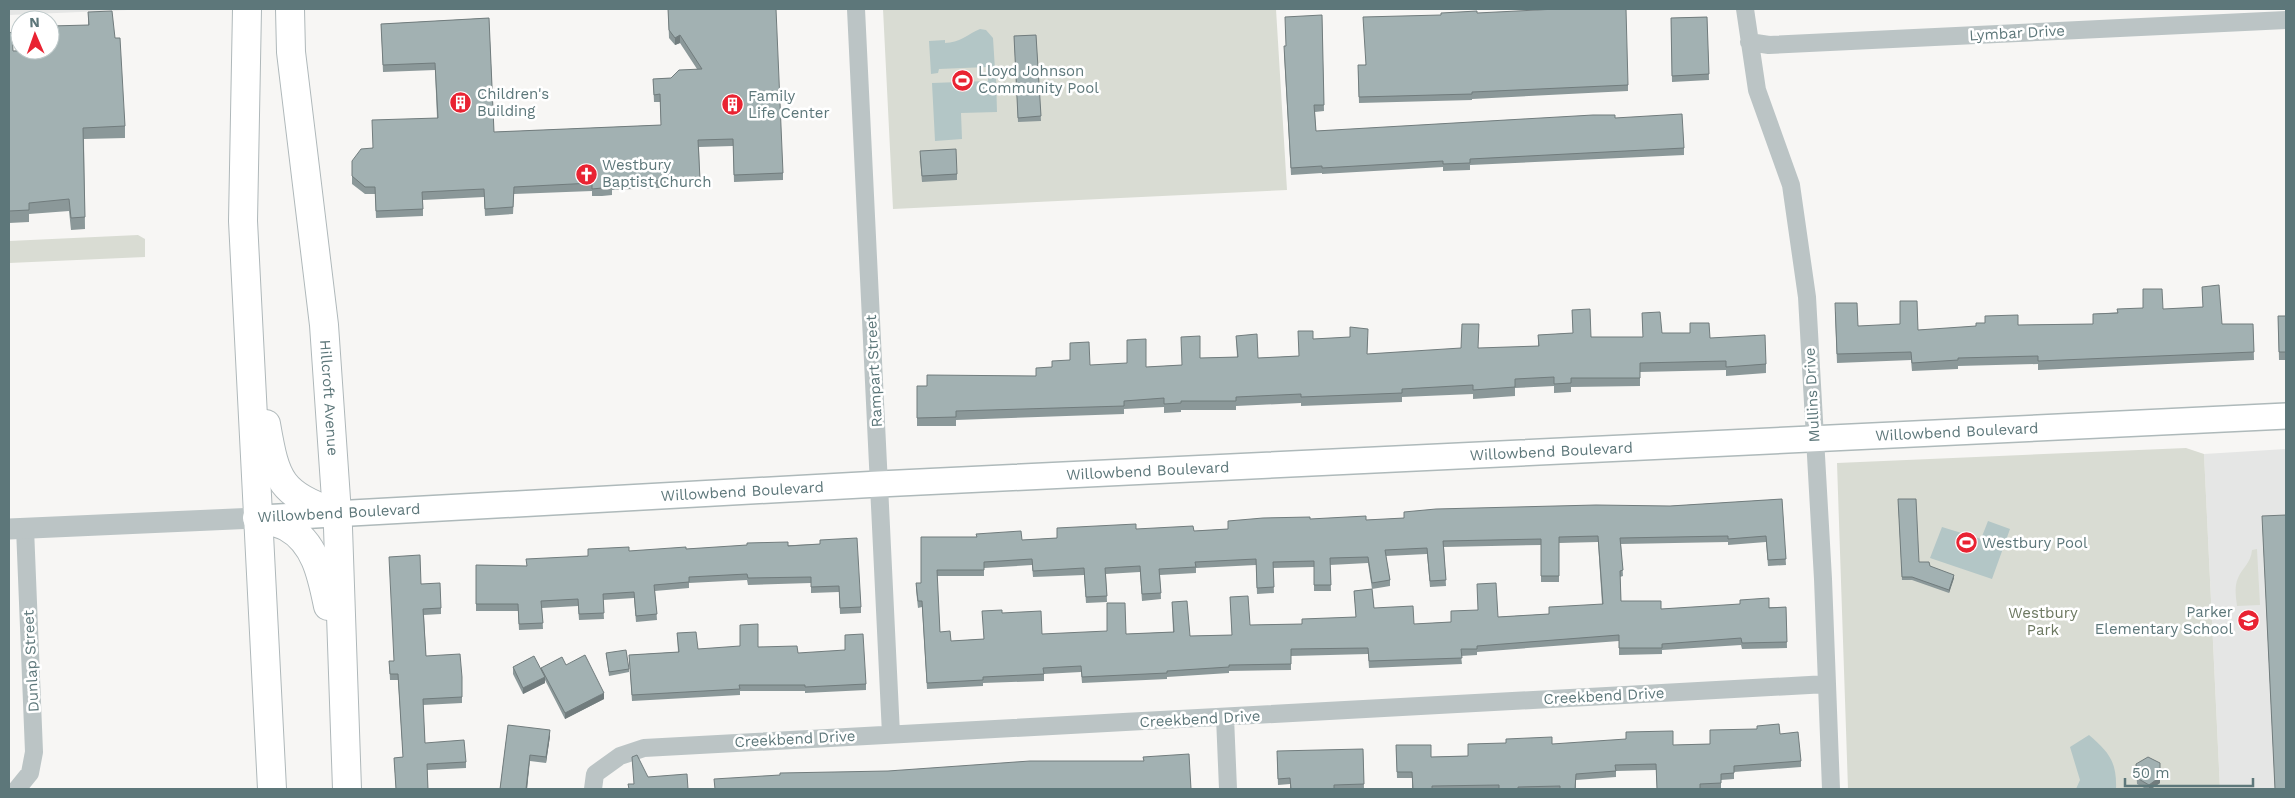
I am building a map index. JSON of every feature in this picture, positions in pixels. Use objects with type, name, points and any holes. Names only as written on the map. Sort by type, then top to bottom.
[{"type":"main road","points":[[247,9],[243,221],[272,789]]},
{"type":"main road","name":"Hillcroft Avenue","points":[[290,9],[291,52],[324,325],[336,514],[348,789]]},
{"type":"main road","points":[[250,362],[270,448],[276,468],[284,484],[307,503],[336,514]]},
{"type":"main road","name":"Willowbend Boulevard","points":[[257,518],[879,484],[2286,416]]},
{"type":"main road","points":[[257,518],[286,526],[306,543],[316,560],[322,578],[343,679]]},
{"type":"street","name":"Rampart Street","points":[[856,9],[891,734]]},
{"type":"street","name":"Mullins Drive","points":[[1745,9],[1757,90],[1791,185],[1801,243],[1807,298],[1823,579],[1831,789]]},
{"type":"street","name":"Lymbar Drive","points":[[1749,42],[1769,46],[2286,20]]},
{"type":"street","name":"Willowbend Boulevard","points":[[17,529],[257,518]]},
{"type":"street","name":"Dunlap Street","points":[[17,529],[34,752],[30,773],[17,789]]},
{"type":"street","name":"Creekbend Drive","points":[[593,789],[595,774],[620,756],[644,748],[1827,684]]},
{"type":"street","points":[[1225,717],[1228,789]]},
{"type":"shaded area","points":[[9,9],[152,9],[60,13],[60,10],[10,10],[9,15]]},
{"type":"shaded area","points":[[980,29],[986,30],[993,38],[995,70],[987,71],[987,67],[939,69],[938,73],[931,74],[929,41],[945,40],[945,43],[955,42]]},
{"type":"shaded area","points":[[996,77],[997,112],[961,113],[962,139],[935,141],[932,83],[988,81],[988,78]]},
{"type":"shaded area","name":"Parker Elementary School","points":[[2286,449],[2286,789],[2220,789],[2204,454]]},
{"type":"shaded area","points":[[1988,521],[2010,529],[1992,579],[1930,558],[1942,527],[1981,539]]},
{"type":"shaded area","points":[[2089,735],[2107,752],[2110,758],[2115,772],[2116,789],[2076,789],[2080,780],[2070,747]]},
{"type":"green space","points":[[883,9],[1276,9],[1287,190],[893,209]]},
{"type":"green space","points":[[138,235],[145,239],[145,257],[9,263],[9,241]]},
{"type":"green space","name":"Westbury Park","points":[[2186,448],[2204,454],[2220,789],[1848,789],[1837,463]]},
{"type":"green space","points":[[2257,549],[2260,605],[2237,606],[2237,581],[2250,558],[2252,550]]},
{"type":"building","points":[[668,9],[776,9],[783,173],[734,175],[733,139],[698,140],[700,179],[612,182],[612,188],[592,189],[592,183],[514,187],[513,207],[485,209],[484,189],[422,192],[423,209],[376,211],[375,187],[365,187],[352,176],[352,161],[361,149],[373,148],[372,120],[438,118],[435,63],[383,65],[381,24],[489,18],[494,132],[661,125],[660,94],[654,95],[653,79],[671,78],[679,70],[702,69],[680,35],[675,38],[669,30]]},
{"type":"building","points":[[1557,9],[1626,9],[1628,85],[1472,92],[1472,94],[1359,97],[1358,65],[1366,65],[1363,17]]},
{"type":"building","points":[[112,11],[115,38],[120,38],[125,126],[83,128],[85,217],[71,218],[69,199],[29,203],[29,210],[9,211],[9,33],[10,60],[60,60],[60,26],[89,25],[88,12]]},
{"type":"building","points":[[1322,15],[1324,105],[1314,105],[1316,131],[1593,115],[1615,115],[1615,118],[1682,114],[1684,148],[1470,159],[1470,163],[1443,164],[1443,161],[1291,168],[1284,46],[1286,46],[1285,17]]},
{"type":"building","points":[[1707,17],[1709,74],[1672,76],[1671,18]]},
{"type":"building","points":[[1036,35],[1041,116],[1018,118],[1014,36]]},
{"type":"building","points":[[956,149],[957,174],[922,176],[920,151]]},
{"type":"building","points":[[2219,285],[2222,324],[2253,324],[2254,352],[2038,361],[2038,356],[1958,358],[1958,360],[1912,363],[1911,352],[1837,354],[1835,303],[1857,303],[1858,326],[1900,324],[1900,301],[1917,301],[1918,330],[1976,326],[1976,323],[1985,323],[1985,316],[2018,315],[2018,325],[2093,324],[2093,314],[2118,313],[2117,309],[2143,308],[2143,289],[2162,289],[2163,309],[2203,307],[2202,287]]},
{"type":"building","points":[[1590,309],[1591,337],[1643,337],[1642,313],[1660,312],[1662,333],[1690,333],[1690,323],[1709,323],[1710,338],[1765,335],[1766,364],[1726,367],[1726,361],[1640,363],[1640,378],[1571,378],[1571,383],[1554,384],[1554,377],[1515,379],[1515,387],[1473,390],[1473,385],[1402,389],[1402,393],[1301,397],[1301,394],[1236,397],[1236,401],[1181,401],[1181,403],[1164,404],[1164,398],[1124,401],[1124,406],[956,411],[956,417],[917,418],[917,386],[927,386],[927,375],[1036,376],[1036,368],[1052,367],[1052,361],[1070,360],[1070,343],[1089,342],[1090,365],[1127,363],[1127,340],[1146,339],[1146,367],[1182,365],[1181,337],[1200,336],[1200,358],[1238,357],[1236,336],[1257,334],[1258,358],[1299,356],[1298,331],[1313,331],[1313,339],[1350,337],[1350,327],[1368,329],[1367,354],[1461,348],[1462,324],[1479,324],[1478,348],[1539,346],[1538,335],[1573,333],[1572,310]]},
{"type":"building","points":[[2278,316],[2286,316],[2286,352],[2279,352]]},
{"type":"building","points":[[1782,499],[1786,559],[1768,560],[1766,536],[1728,539],[1728,536],[1620,538],[1623,570],[1620,571],[1621,601],[1661,601],[1661,609],[1740,604],[1740,600],[1769,598],[1769,608],[1786,607],[1787,642],[1742,643],[1741,638],[1662,644],[1662,648],[1619,648],[1619,635],[1477,646],[1477,649],[1461,649],[1462,658],[1369,661],[1368,648],[1291,649],[1291,664],[1229,665],[1229,667],[1167,671],[1167,673],[1082,677],[1081,666],[1043,668],[1044,674],[983,677],[983,680],[927,683],[922,601],[918,601],[916,583],[921,583],[921,537],[977,537],[976,534],[1021,531],[1022,540],[1057,538],[1057,528],[1136,524],[1136,529],[1193,526],[1194,531],[1228,529],[1228,521],[1263,518],[1310,517],[1310,519],[1366,516],[1366,520],[1404,518],[1404,512],[1436,509],[1596,505],[1670,506]],"holes":[[[1598,536],[1603,604],[1549,607],[1549,614],[1498,617],[1496,583],[1477,584],[1478,610],[1451,611],[1451,622],[1414,624],[1413,606],[1374,608],[1372,589],[1354,591],[1356,617],[1302,619],[1302,624],[1250,625],[1248,596],[1230,597],[1232,635],[1190,636],[1187,601],[1172,602],[1174,632],[1126,634],[1125,603],[1107,603],[1107,631],[1042,634],[1041,611],[1002,613],[1002,610],[982,611],[984,639],[951,641],[950,631],[940,632],[937,570],[984,570],[984,562],[1032,559],[1033,571],[1084,568],[1086,597],[1107,596],[1105,568],[1140,566],[1142,594],[1161,593],[1159,569],[1196,567],[1195,562],[1256,559],[1257,588],[1274,587],[1273,562],[1314,561],[1314,585],[1331,585],[1330,558],[1368,557],[1372,583],[1390,580],[1385,550],[1427,548],[1430,581],[1446,580],[1443,541],[1541,539],[1541,576],[1559,576],[1559,537]]]},
{"type":"building","points":[[1898,499],[1916,499],[1919,562],[1929,562],[1930,566],[1954,575],[1949,590],[1912,577],[1902,577]]},
{"type":"building","name":"Parker Elementary School","points":[[2286,515],[2286,789],[2275,789],[2262,516]]},
{"type":"building","points":[[857,538],[861,607],[840,608],[839,586],[811,587],[811,577],[748,578],[747,574],[689,577],[689,582],[654,585],[657,614],[636,616],[634,592],[603,594],[604,613],[579,614],[578,599],[541,601],[543,623],[519,624],[518,604],[476,604],[476,565],[527,566],[526,559],[588,556],[588,549],[629,547],[629,551],[788,542],[788,546],[820,544],[820,540]]},
{"type":"building","points":[[420,555],[421,584],[440,583],[441,608],[423,609],[426,656],[460,654],[462,677],[462,697],[423,699],[425,743],[464,740],[466,762],[427,764],[428,789],[396,789],[394,758],[403,757],[398,674],[390,674],[389,661],[394,661],[389,557]]},
{"type":"building","points":[[758,624],[758,647],[797,646],[798,653],[845,650],[845,635],[863,634],[866,684],[805,687],[805,685],[739,685],[740,689],[632,695],[629,655],[679,652],[677,633],[696,632],[698,649],[740,646],[740,625]]},
{"type":"building","points":[[626,650],[629,669],[609,672],[606,653]]},
{"type":"building","points":[[585,655],[604,693],[565,713],[541,668],[562,657],[566,665]]},
{"type":"building","points":[[534,656],[545,677],[523,688],[513,667]]},
{"type":"building","points":[[1779,724],[1780,734],[1798,732],[1801,761],[1734,766],[1734,773],[1721,774],[1721,783],[1700,784],[1700,789],[1657,789],[1656,764],[1615,765],[1616,771],[1576,774],[1575,789],[1560,789],[1560,786],[1499,789],[1499,785],[1432,786],[1432,789],[1413,789],[1412,772],[1397,772],[1396,745],[1431,745],[1431,757],[1468,756],[1468,744],[1506,743],[1506,739],[1552,737],[1552,744],[1626,739],[1626,732],[1673,731],[1673,745],[1710,744],[1710,730],[1757,729],[1757,726]]},
{"type":"building","points":[[508,725],[550,730],[546,757],[530,755],[526,789],[500,789]]},
{"type":"building","points":[[1363,749],[1364,784],[1334,785],[1334,789],[1291,789],[1290,778],[1278,779],[1277,751]]},
{"type":"building","points":[[1189,754],[1191,789],[715,789],[714,779],[780,775],[780,773],[888,771],[1030,761],[1144,761],[1143,757]]},
{"type":"building","points":[[637,755],[648,777],[687,774],[688,789],[629,789],[628,784],[634,784],[632,757]]},
{"type":"building","points":[[2148,757],[2160,763],[2160,777],[2149,785],[2137,778],[2136,764]]},
{"type":"place","name":"Lloyd Johnson Community Pool","points":[[962,80]]},
{"type":"place","name":"Children's Building","points":[[461,103]]},
{"type":"place","name":"Family Life Center","points":[[732,105]]},
{"type":"place","name":"Westbury Baptist Church","points":[[586,174]]},
{"type":"place","name":"Westbury Pool","points":[[1966,543]]},
{"type":"place","name":"Parker Elementary School","points":[[2249,621]]}]
